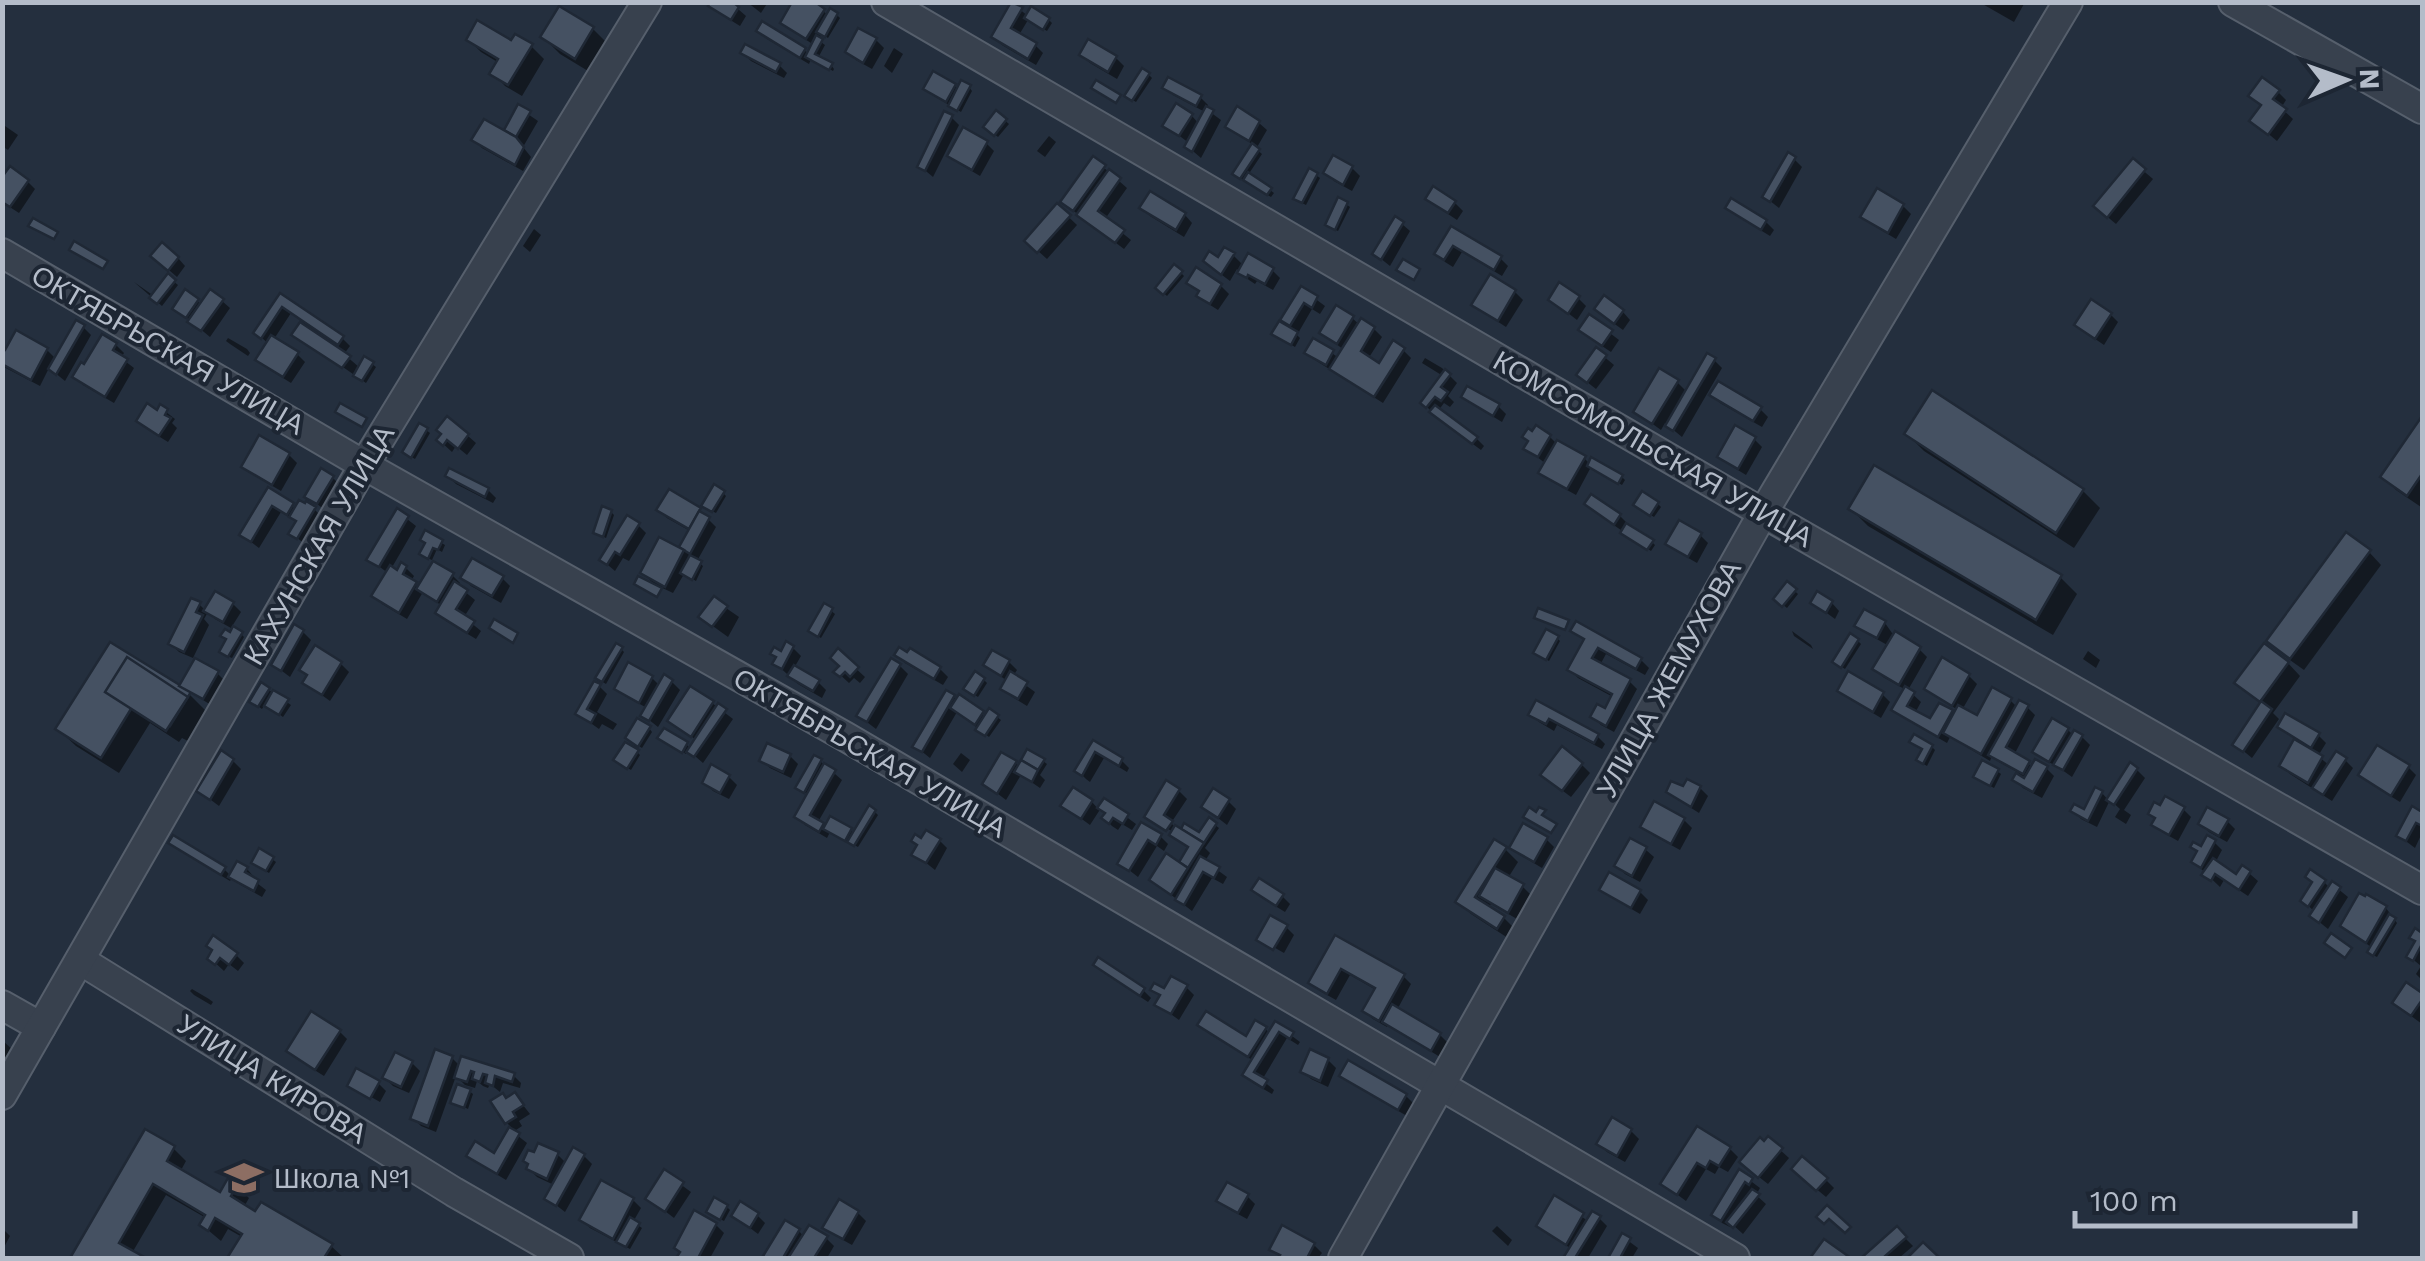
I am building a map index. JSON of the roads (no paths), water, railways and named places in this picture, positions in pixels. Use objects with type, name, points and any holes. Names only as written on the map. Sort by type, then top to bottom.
[{"type":"street","name":"КАХУНСКАЯ УЛИЦА","points":[[2,1095],[364,465],[647,2]]},
{"type":"street","name":"КОМСОМОЛЬСКАЯ УЛИЦА","points":[[886,2],[1763,513],[2422,890]]},
{"type":"street","name":"УЛИЦА ЖЕМУХОВА","points":[[1344,1258],[1763,513],[2068,2]]},
{"type":"street","points":[[2233,2],[2422,109]]},
{"type":"street","name":"ОКТЯБРЬСКАЯ УЛИЦА","points":[[2,253],[129,330],[846,738],[1735,1258]]},
{"type":"street","name":"УЛИЦА КИРОВА","points":[[80,960],[454,1192],[569,1258]]},
{"type":"street","points":[[2,1005],[40,1027]]},
{"type":"place","name":"Школа №1","points":[[244,1178]]}]
